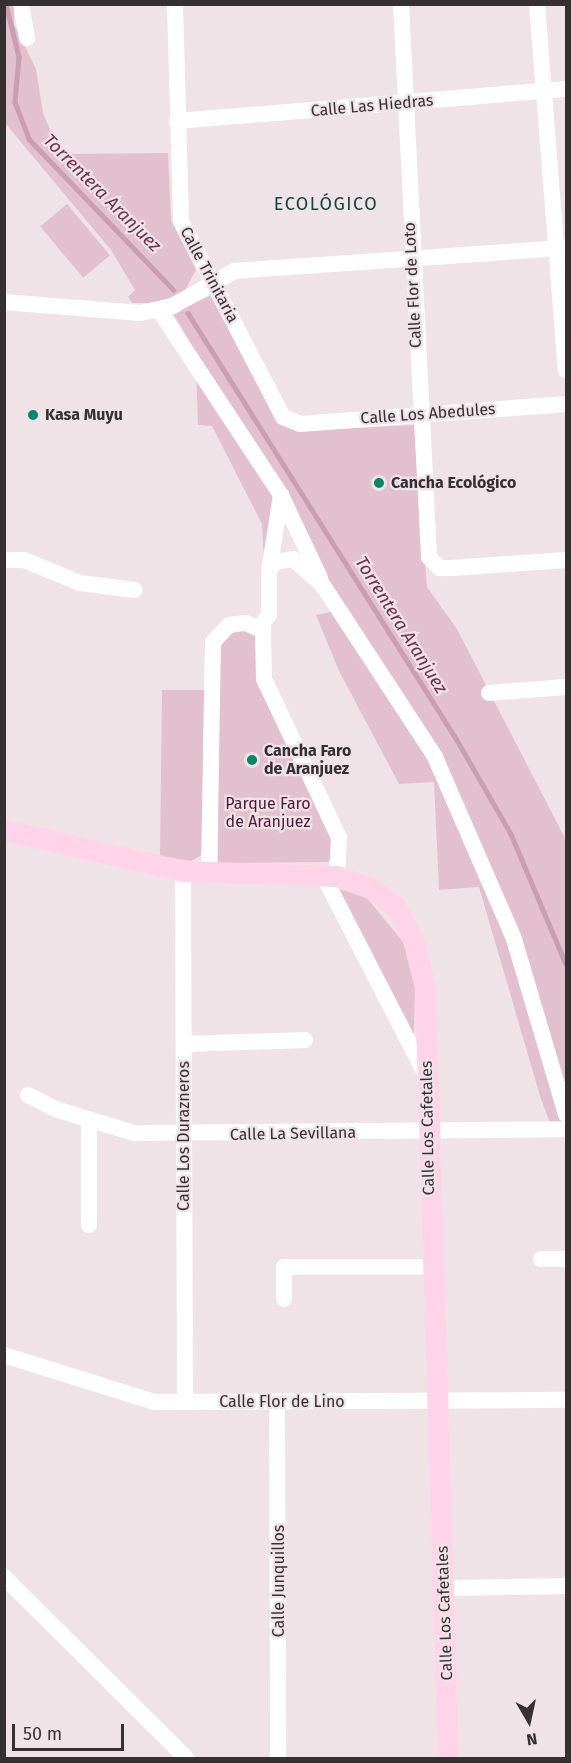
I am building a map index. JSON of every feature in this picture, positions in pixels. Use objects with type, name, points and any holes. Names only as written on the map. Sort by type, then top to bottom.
[{"type":"main road","name":"Calle Los Cafetales","points":[[4,830],[183,871],[330,876],[370,888],[395,906],[413,939],[426,987],[431,1267],[445,1588],[448,1758]]},
{"type":"street","points":[[21,4],[27,38]]},
{"type":"street","name":"Calle Trinitaria","points":[[175,4],[181,220],[289,423]]},
{"type":"street","name":"Calle Flor de Loto","points":[[401,4],[411,258],[427,549],[434,563],[451,568],[567,560]]},
{"type":"street","points":[[537,4],[561,248],[567,370]]},
{"type":"street","name":"Calle Las Hiedras","points":[[177,121],[567,89]]},
{"type":"street","points":[[4,302],[140,313],[159,310],[234,271],[561,248]]},
{"type":"street","points":[[159,310],[281,495],[322,585],[439,764],[514,939],[567,1114]]},
{"type":"street","name":"Calle Los Abedules","points":[[289,423],[567,404]]},
{"type":"street","points":[[281,495],[269,571],[269,615],[260,627],[264,679],[339,838],[330,876],[428,1078]]},
{"type":"street","points":[[269,571],[275,562],[293,559],[322,585]]},
{"type":"street","points":[[4,560],[24,560],[80,583],[135,590]]},
{"type":"street","points":[[209,872],[213,642],[229,625],[260,627]]},
{"type":"street","points":[[489,693],[567,687]]},
{"type":"street","name":"Calle Los Durazneros","points":[[183,871],[185,1402]]},
{"type":"street","points":[[184,1044],[305,1040]]},
{"type":"street","name":"Calle La Sevillana","points":[[28,1095],[89,1120],[134,1134],[567,1130]]},
{"type":"street","points":[[89,1120],[89,1225]]},
{"type":"street","points":[[541,1259],[567,1259]]},
{"type":"street","points":[[284,1299],[284,1267],[431,1267]]},
{"type":"street","name":"Calle Flor de Lino","points":[[4,1355],[154,1402],[567,1400]]},
{"type":"street","name":"Calle Junquillos","points":[[278,1403],[278,1758]]},
{"type":"street","points":[[4,1576],[186,1758]]},
{"type":"street","points":[[445,1588],[567,1586]]},
{"type":"green space","points":[[4,5],[14,5],[14,24],[36,69],[43,113],[60,154],[168,153],[171,220],[196,270],[185,290],[159,303],[132,303],[128,297],[135,290],[111,250],[5,123]]},
{"type":"green space","points":[[67,204],[110,255],[83,278],[40,226]]},
{"type":"green space","points":[[212,295],[280,424],[298,431],[414,425],[427,587],[457,629],[487,687],[484,699],[493,699],[566,840],[566,1090],[519,936],[444,760],[319,566],[173,313]]},
{"type":"green space","points":[[196,370],[276,498],[264,563],[262,524],[212,426],[198,425]]},
{"type":"green space","points":[[335,611],[429,755],[489,886],[563,1122],[550,1123],[540,1096],[479,887],[439,890],[434,782],[399,784],[339,671],[316,615]]},
{"type":"green space","name":"Parque Faro de Aranjuez","points":[[245,629],[255,633],[331,828],[333,856],[328,862],[218,863],[219,649],[227,634]]},
{"type":"green space","points":[[162,690],[204,690],[202,855],[191,861],[160,856]]},
{"type":"green space","points":[[337,888],[367,898],[403,942],[415,985],[414,1035]]},
{"type":"waterway","name":"Torrentera Aranjuez","points":[[6,4],[19,57],[15,102],[29,139],[174,290]]},
{"type":"waterway","name":"Torrentera Aranjuez","points":[[188,313],[457,740],[511,834],[566,964]]},
{"type":"place","name":"Kasa Muyu","points":[[33,415]]},
{"type":"place","name":"Cancha Ecológico","points":[[379,483]]},
{"type":"place","name":"Cancha Faro de Aranjuez","points":[[252,760]]},
{"type":"district","name":"ECOLÓGICO","points":[[326,204]]}]
